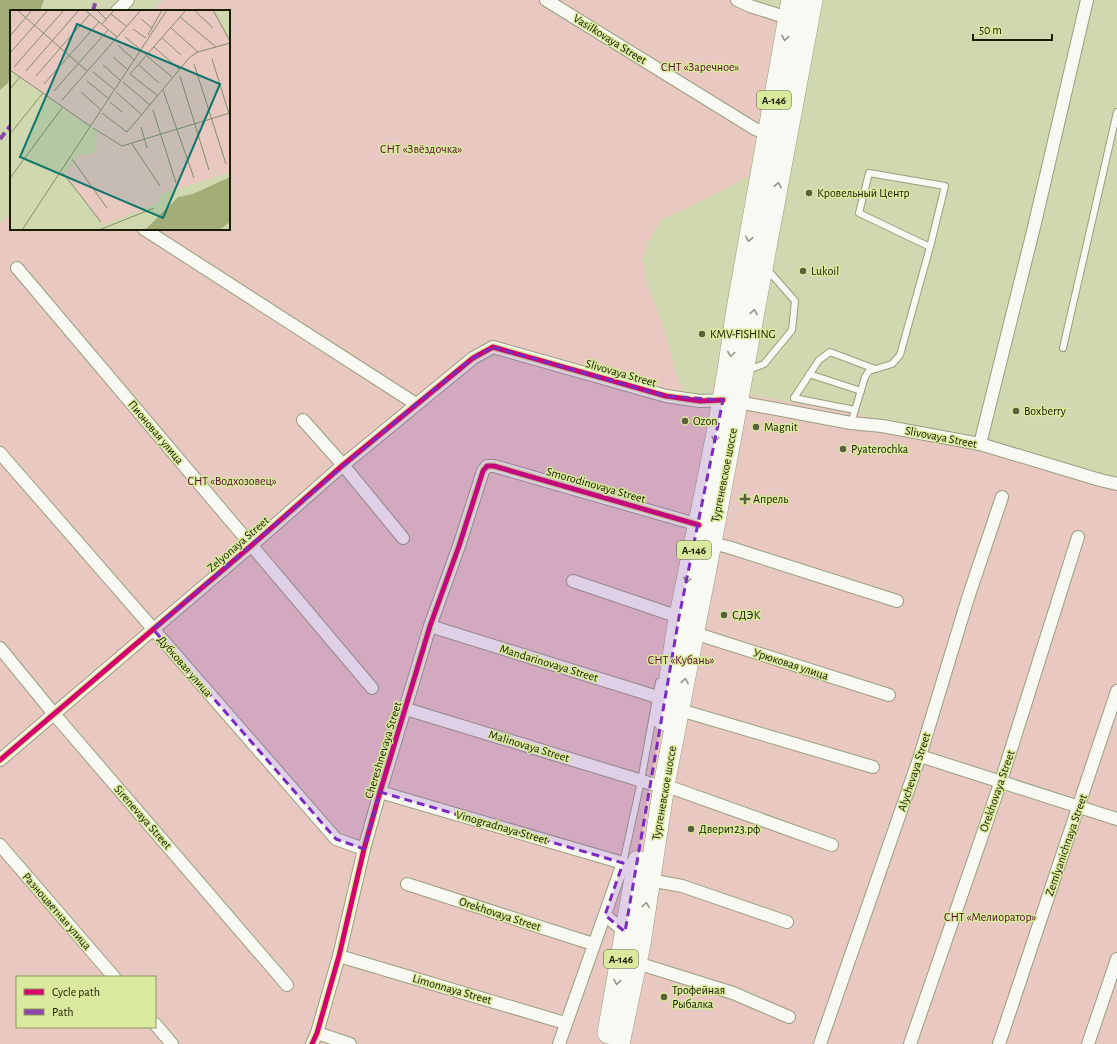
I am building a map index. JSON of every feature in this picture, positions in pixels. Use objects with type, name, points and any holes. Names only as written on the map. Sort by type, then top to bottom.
[{"type":"highway","name":"Тургеневское шоссе","points":[[606,1044],[652,783],[668,702],[674,618],[700,525],[730,401],[743,372],[812,0]]},
{"type":"highway","name":"Тургеневское шоссе","points":[[668,702],[694,633],[711,543],[730,401],[762,132],[790,9]]},
{"type":"highway","name":"Тургеневское шоссе","points":[[619,1044],[637,963],[636,872]]},
{"type":"street","points":[[118,10],[128,0]]},
{"type":"street","name":"Vasilkovaya Street","points":[[546,0],[762,132]]},
{"type":"street","points":[[736,0],[750,6],[790,9]]},
{"type":"street","points":[[980,444],[1036,223],[1087,0]]},
{"type":"street","points":[[146,230],[416,404]]},
{"type":"street","name":"Пионовая улица","points":[[16,268],[372,688]]},
{"type":"street","name":"Slivovaya Street","points":[[493,347],[666,396],[700,401],[730,401],[980,444],[1117,484]]},
{"type":"street","name":"Zelyonaya Street","points":[[0,760],[252,545],[343,465],[474,358],[493,347]]},
{"type":"street","points":[[303,420],[343,465],[403,538]]},
{"type":"street","name":"Дубковая улица","points":[[0,453],[336,839],[364,849]]},
{"type":"street","name":"Smorodinovaya Street","points":[[487,466],[494,466],[700,525]]},
{"type":"street","name":"Chereshnevaya Street","points":[[314,1039],[339,956],[364,849],[380,792],[430,626],[459,546],[483,471],[487,466]]},
{"type":"street","name":"Alychevaya Street","points":[[820,1044],[920,756],[968,598],[1002,497]]},
{"type":"street","name":"Orekhovaya Street","points":[[910,1044],[1001,781],[1078,537]]},
{"type":"street","points":[[711,543],[728,547],[897,601]]},
{"type":"street","points":[[574,581],[674,618]]},
{"type":"street","name":"Mandarinovaya Street","points":[[430,626],[873,767]]},
{"type":"street","name":"Урюковая улица","points":[[694,633],[889,695]]},
{"type":"street","name":"Sirenevaya Street","points":[[0,648],[54,714],[287,985]]},
{"type":"street","name":"Zemlyanichnaya Street","points":[[999,1044],[1117,691]]},
{"type":"street","name":"Malinovaya Street","points":[[406,709],[652,783],[832,845]]},
{"type":"street","points":[[920,756],[1117,819]]},
{"type":"street","name":"Vinogradnaya Street","points":[[380,792],[682,886],[788,922]]},
{"type":"street","name":"Разноцветная улица","points":[[0,845],[113,976]]},
{"type":"street","points":[[559,1044],[565,1023],[604,915],[636,872]]},
{"type":"street","points":[[604,915],[636,872]]},
{"type":"street","name":"Orekhovaya Street","points":[[406,884],[593,944]]},
{"type":"street","points":[[604,915],[625,932]]},
{"type":"street","name":"Limonnaya Street","points":[[339,956],[565,1023]]},
{"type":"street","points":[[1088,1044],[1117,959]]},
{"type":"street","points":[[637,963],[733,993],[790,1017]]},
{"type":"street","points":[[156,1025],[172,1044]]},
{"type":"street","points":[[314,1039],[350,1044]]},
{"type":"lane","points":[[1063,348],[1117,112]]},
{"type":"lane","points":[[851,423],[865,377],[870,371],[892,364],[900,355],[930,248],[945,186],[869,173],[859,213],[930,248]]},
{"type":"lane","points":[[743,372],[764,364],[792,330],[795,300],[763,265]]},
{"type":"lane","points":[[855,410],[794,398],[819,360],[830,352],[875,369]]},
{"type":"lane","points":[[809,374],[860,391]]},
{"type":"lane","points":[[636,872],[668,702],[661,674]]},
{"type":"path","points":[[672,551],[674,562]]},
{"type":"highlighted area","points":[[493,347],[666,396],[723,400],[679,617],[625,932],[605,915],[623,863],[380,792],[364,849],[336,839],[153,629],[416,404],[473,358]]},
{"type":"green space","points":[[162,0],[747,0],[777,21],[749,176],[694,205],[662,219],[649,240],[642,260],[647,283],[666,334],[675,370],[684,393],[711,394],[712,386],[725,390],[925,427],[1008,451],[1117,478],[1117,1044],[0,1044],[0,223],[10,215],[10,230],[230,230],[230,10],[152,10]]},
{"type":"shaded area","points":[[0,0],[44,0],[40,10],[10,10],[10,79],[7,84],[0,90]]},
{"type":"marked path","points":[[93,10],[96,0]]},
{"type":"marked path","points":[[0,139],[10,126]]},
{"type":"cycle path","points":[[0,760],[252,545],[343,465],[473,358],[493,347],[666,396],[700,401],[723,400]]},
{"type":"cycle path","points":[[312,1044],[317,1033],[339,956],[364,849],[380,792],[430,626],[459,546],[483,471],[487,466],[494,466],[699,525]]},
{"type":"place","name":"Кровельный Центр","points":[[809,193]]},
{"type":"place","name":"Lukoil","points":[[803,271]]},
{"type":"place","name":"KMV-FISHING","points":[[702,334]]},
{"type":"place","name":"Boxberry","points":[[1016,411]]},
{"type":"place","name":"Ozon","points":[[685,421]]},
{"type":"place","name":"Magnit","points":[[756,427]]},
{"type":"place","name":"Pyaterochka","points":[[843,449]]},
{"type":"place","name":"Апрель","points":[[745,499]]},
{"type":"place","name":"СДЭК","points":[[724,615]]},
{"type":"place","name":"Двери123.рф","points":[[691,829]]},
{"type":"place","name":"Трофейная Рыбалка","points":[[664,997]]},
{"type":"park label","name":"СНТ «Заречное»","points":[[700,67]]},
{"type":"park label","name":"СНТ «Звёздочка»","points":[[421,149]]},
{"type":"park label","name":"СНТ «Водхозовец»","points":[[232,481]]},
{"type":"park label","name":"СНТ «Кубань»","points":[[681,660]]},
{"type":"park label","name":"СНТ «Мелиоратор»","points":[[990,917]]}]
